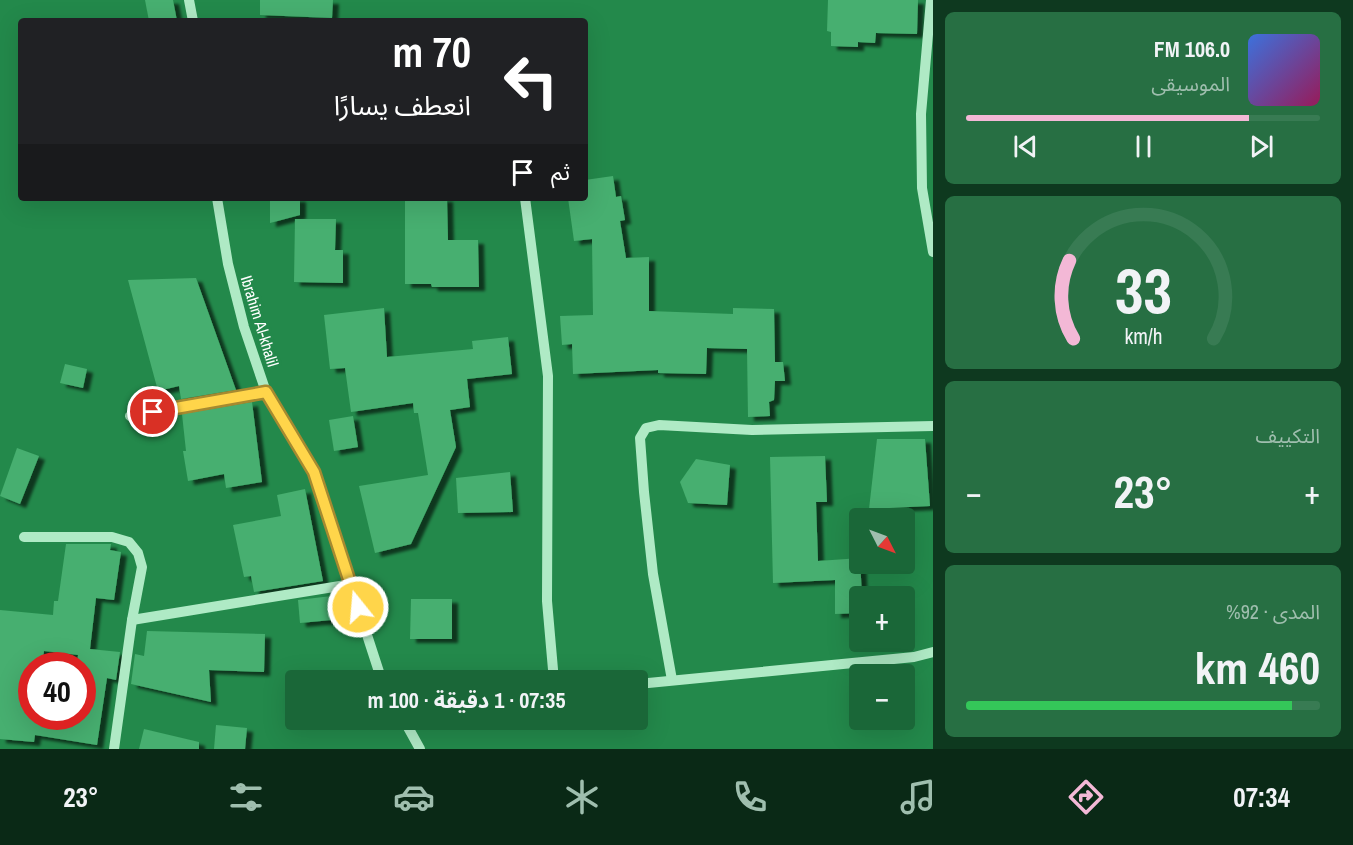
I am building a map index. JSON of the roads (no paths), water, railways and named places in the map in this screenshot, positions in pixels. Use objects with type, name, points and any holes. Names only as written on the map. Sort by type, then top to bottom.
[{"type":"street","points":[[189,0],[192,18]]},
{"type":"street","points":[[932,0],[921,114],[922,188],[933,252]]},
{"type":"street","name":"Ibrahim Al-khalil","points":[[218,201],[228,264],[244,327],[266,392],[314,472],[352,584],[378,670]]},
{"type":"street","points":[[525,201],[548,376],[547,601],[553,670]]},
{"type":"street","points":[[130,416],[266,392]]},
{"type":"street","points":[[672,680],[653,574],[644,492],[640,438],[646,428],[659,424],[753,430],[933,426]]},
{"type":"street","points":[[24,537],[112,537],[129,542],[138,553],[142,567],[132,620],[114,749]]},
{"type":"street","points":[[132,620],[352,584]]},
{"type":"street","points":[[648,683],[914,657],[933,652]]},
{"type":"street","points":[[412,730],[420,749]]}]
